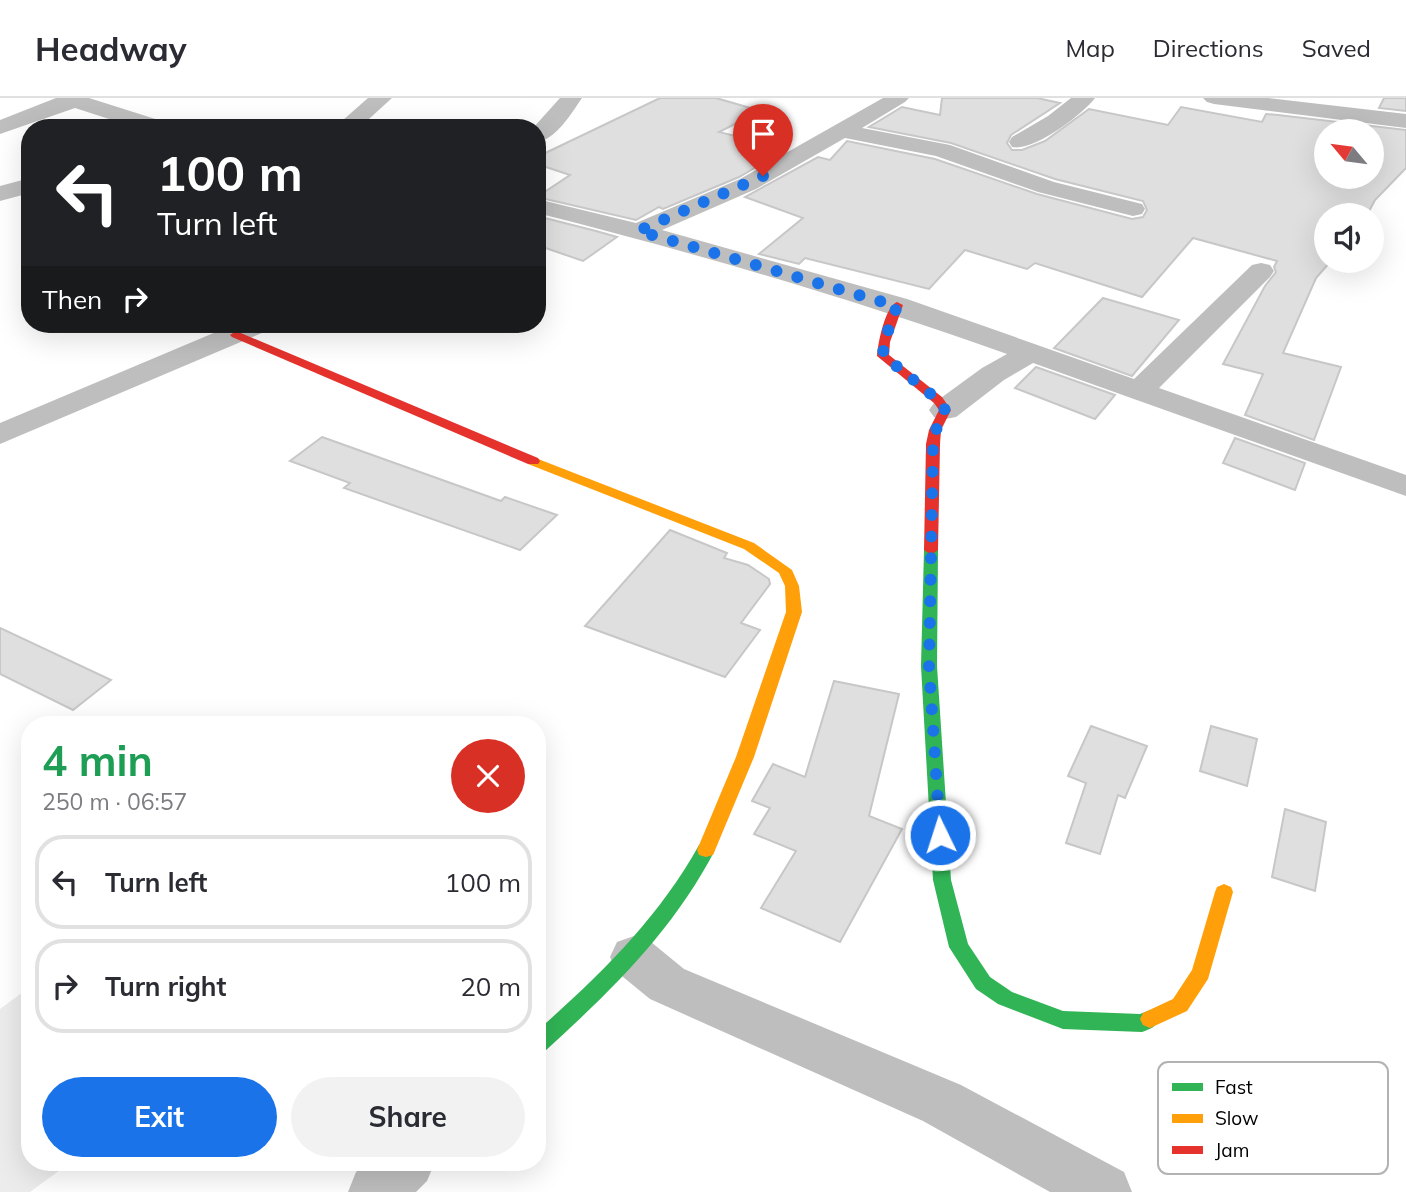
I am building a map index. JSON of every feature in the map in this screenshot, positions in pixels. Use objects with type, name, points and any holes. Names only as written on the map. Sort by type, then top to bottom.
[{"type":"street","points":[[356,119],[381,98]]},
{"type":"street","points":[[546,127],[571,98]]},
{"type":"street","points":[[638,231],[748,184],[898,98]]},
{"type":"street","points":[[1020,142],[1056,121],[1084,98]]},
{"type":"street","points":[[1214,98],[1323,104],[1406,121]]},
{"type":"street","points":[[0,127],[72,99],[133,119]]},
{"type":"street","points":[[841,130],[942,150],[1046,187],[1133,209]]},
{"type":"street","points":[[0,194],[21,188]]},
{"type":"street","points":[[546,208],[638,231],[897,306],[1406,486]]},
{"type":"street","points":[[1140,390],[1261,271]]},
{"type":"street","points":[[897,306],[884,342],[883,355],[938,400],[945,410]]},
{"type":"street","points":[[0,434],[238,333]]},
{"type":"street","points":[[256,333],[539,463],[749,546],[781,564],[793,583],[794,612],[715,835],[680,896],[634,957],[546,1037]]},
{"type":"street","points":[[1032,352],[993,374],[945,410],[933,444],[929,666],[942,880],[959,947],[983,983],[1005,998],[1063,1020],[1142,1023],[1180,1005],[1201,973],[1224,892]]},
{"type":"street","points":[[634,957],[667,984],[942,1103],[1104,1192]]},
{"type":"street","points":[[376,1192],[398,1171]]},
{"type":"shaded area","points":[[21,994],[21,1171],[59,1171],[30,1192],[0,1192],[0,1009]]},
{"type":"building","points":[[660,98],[716,98],[761,111],[719,132],[787,149],[739,177],[663,209],[659,207],[636,220],[546,199],[546,191],[570,175],[546,167],[546,153]]},
{"type":"building","points":[[942,98],[1037,98],[1060,103],[1011,135],[1007,143],[1012,150],[1022,150],[1045,141],[1089,109],[1168,125],[1181,107],[1262,122],[1266,114],[1314,119],[1314,189],[1384,189],[1384,127],[1406,130],[1406,168],[1373,203],[1314,203],[1314,273],[1320,273],[1283,353],[1341,367],[1314,440],[1245,415],[1263,374],[1223,364],[1265,286],[1276,272],[1274,267],[1277,261],[1193,238],[1142,297],[1035,263],[1027,269],[965,250],[929,289],[805,258],[799,264],[759,254],[803,218],[745,197],[818,157],[830,160],[847,141],[935,159],[1037,194],[1132,219],[1143,217],[1147,210],[1143,201],[1055,179],[951,143],[869,127],[902,107],[940,115]]},
{"type":"building","points":[[1384,98],[1406,98],[1406,111],[1379,108]]},
{"type":"building","points":[[546,218],[617,237],[583,261],[546,248]]},
{"type":"building","points":[[1103,298],[1179,320],[1132,376],[1054,348]]},
{"type":"building","points":[[1036,367],[1115,395],[1095,419],[1015,388]]},
{"type":"building","points":[[322,437],[501,501],[505,497],[557,515],[520,550],[344,488],[350,483],[290,461]]},
{"type":"building","points":[[1235,438],[1305,463],[1295,490],[1223,463]]},
{"type":"building","points":[[670,530],[727,553],[724,558],[748,565],[769,579],[770,584],[741,623],[760,630],[725,677],[585,626]]},
{"type":"building","points":[[0,628],[111,680],[73,710],[0,674]]},
{"type":"building","points":[[834,681],[899,694],[869,816],[902,829],[840,942],[761,908],[796,851],[754,834],[770,808],[752,801],[773,764],[805,777]]},
{"type":"building","points":[[1091,726],[1147,746],[1125,798],[1118,795],[1100,854],[1066,843],[1086,783],[1068,776]]},
{"type":"building","points":[[1211,726],[1257,739],[1247,786],[1200,771]]},
{"type":"building","points":[[1285,809],[1326,822],[1315,891],[1272,877]]},
{"type":"traffic: fast","points":[[931,550],[929,666],[942,880],[959,947],[983,983],[1005,998],[1063,1020],[1142,1023],[1150,1019]]},
{"type":"traffic: fast","points":[[546,1037],[609,978],[653,931],[690,879],[706,850]]},
{"type":"traffic: slow","points":[[533,461],[749,546],[785,570],[792,586],[794,612],[745,757],[706,850]]},
{"type":"traffic: slow","points":[[1150,1019],[1180,1005],[1201,973],[1224,892]]},
{"type":"traffic: jam","points":[[897,305],[884,342],[883,356],[938,400],[945,410],[935,430],[933,444],[931,550]]},
{"type":"traffic: jam","points":[[236,335],[533,461]]},
{"type":"route","points":[[763,176],[712,201],[638,231],[897,306],[891,317],[883,355],[938,400],[945,410],[933,444],[929,666],[940,835]]}]
